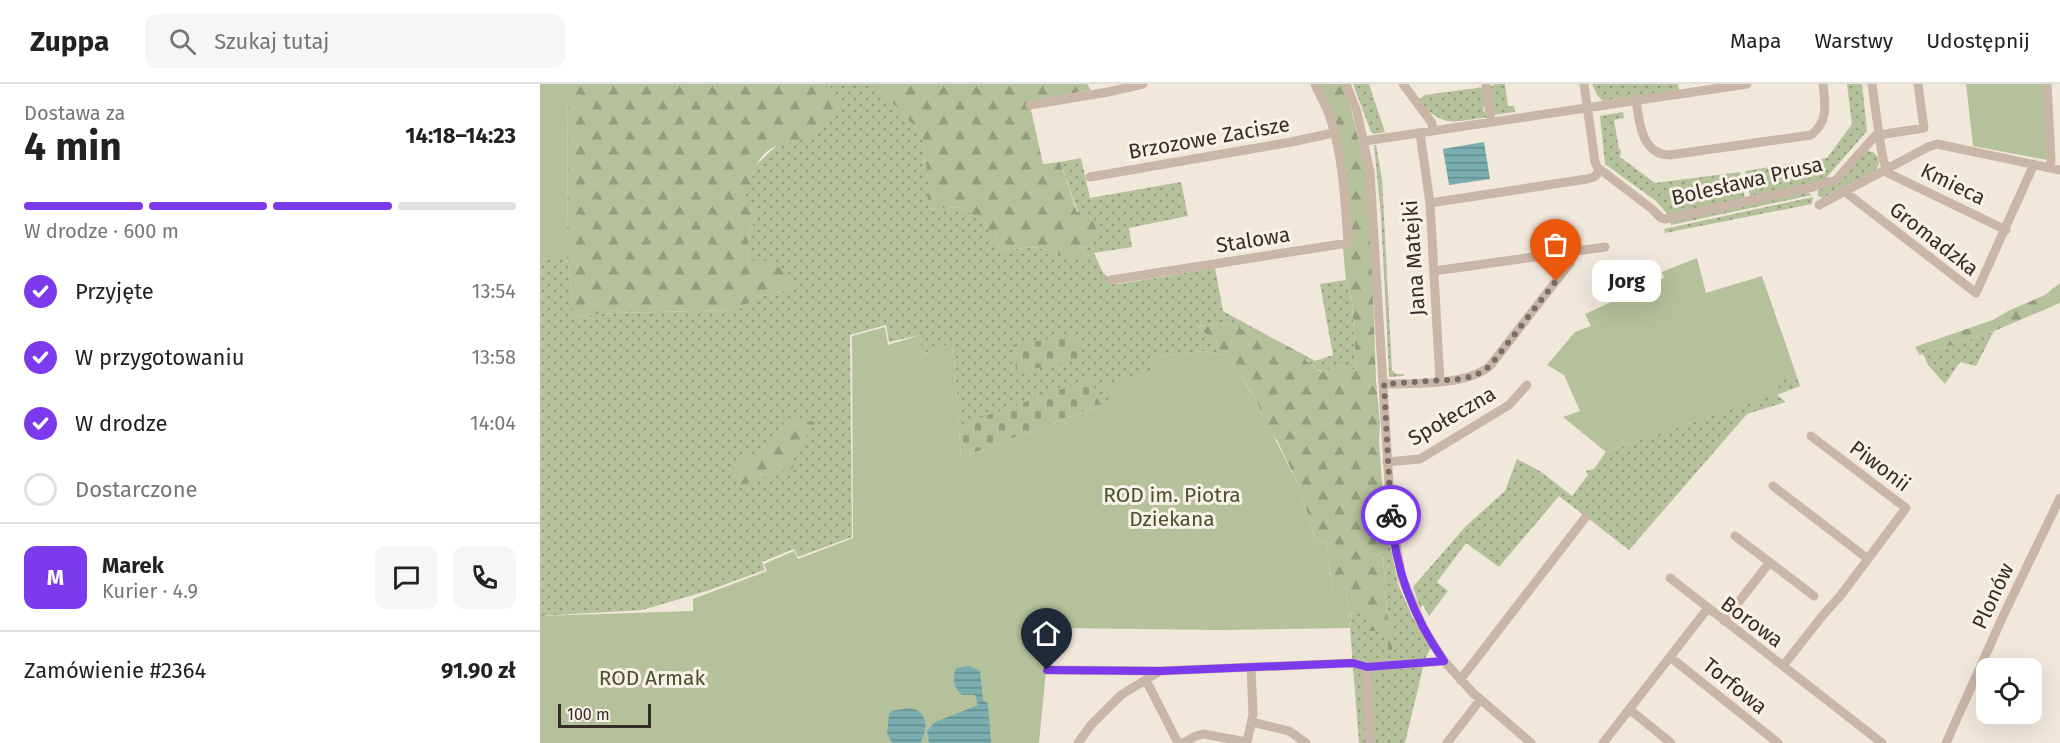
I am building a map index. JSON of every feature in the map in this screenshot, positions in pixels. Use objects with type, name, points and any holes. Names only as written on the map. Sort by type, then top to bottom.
[{"type":"street","points":[[1030,105],[1143,84]]},
{"type":"street","points":[[1315,84],[1329,114],[1333,133]]},
{"type":"street","points":[[1403,84],[1432,123],[1434,131]]},
{"type":"street","points":[[1486,84],[1491,122]]},
{"type":"street","points":[[1430,202],[1593,177],[1601,170],[1595,162],[1584,84]]},
{"type":"street","points":[[1365,141],[1587,108],[1708,87],[1746,84]]},
{"type":"street","points":[[1636,99],[1642,136],[1659,154],[1670,155],[1811,135],[1821,125],[1826,113],[1823,84]]},
{"type":"street","points":[[1872,84],[1878,135],[1886,168]]},
{"type":"street","points":[[1878,135],[1924,128],[1918,84]]},
{"type":"street","points":[[2047,84],[2051,160],[2055,168]]},
{"type":"street","points":[[1346,85],[1365,141],[1372,192],[1392,532],[1402,578],[1424,629],[1444,661],[1480,700],[1531,743]]},
{"type":"street","name":"Brzozowe Zacisze","points":[[1090,177],[1333,133]]},
{"type":"street","name":"Stalowa","points":[[1111,280],[1348,243],[1344,189],[1333,133]]},
{"type":"street","name":"Jana Matejki","points":[[1420,133],[1430,202],[1440,381]]},
{"type":"street","name":"Bolesława Prusa","points":[[1601,170],[1665,219],[1827,184],[1836,180],[1878,135]]},
{"type":"street","points":[[1819,204],[1928,147],[1943,144],[2055,168]]},
{"type":"street","points":[[1866,146],[1882,153]]},
{"type":"street","name":"Gromadzka","points":[[1844,191],[1976,293],[2034,164]]},
{"type":"street","name":"Kmieca","points":[[1886,168],[1888,173],[2006,230]]},
{"type":"street","points":[[1434,271],[1605,247]]},
{"type":"street","points":[[1384,384],[1472,377],[1490,366],[1570,263],[1570,253]]},
{"type":"street","name":"Społeczna","points":[[1387,462],[1420,459],[1509,405],[1527,385]]},
{"type":"street","name":"Piwonii","points":[[1783,666],[1841,595],[1906,508],[1811,436]]},
{"type":"street","points":[[1773,486],[1868,559]]},
{"type":"street","name":"Plonów","points":[[1946,743],[2004,614],[2060,498]]},
{"type":"street","points":[[1460,680],[1585,518]]},
{"type":"street","points":[[1735,536],[1814,596]]},
{"type":"street","points":[[1724,621],[1769,563]]},
{"type":"street","points":[[1670,578],[1708,608]]},
{"type":"street","name":"Borowa","points":[[1603,743],[1708,608],[1882,743]]},
{"type":"street","name":"Torfowa","points":[[1670,657],[1778,743]]},
{"type":"street","points":[[1047,670],[1160,671],[1353,663],[1367,667],[1444,661]]},
{"type":"street","points":[[1183,743],[1203,734],[1247,743],[1253,714],[1251,667]]},
{"type":"street","points":[[1367,667],[1370,743]]},
{"type":"street","points":[[1078,743],[1104,710],[1121,695],[1160,671]]},
{"type":"street","points":[[1146,680],[1178,743]]},
{"type":"street","points":[[1448,743],[1480,700]]},
{"type":"street","points":[[1629,709],[1671,743]]},
{"type":"street","points":[[1252,722],[1289,731],[1306,743]]},
{"type":"green space","points":[[540,84],[568,84],[567,257],[548,257],[540,261]]},
{"type":"green space","points":[[568,84],[831,84],[831,93],[842,104],[828,120],[810,135],[782,144],[765,153],[752,176],[757,184],[734,194],[756,215],[749,236],[747,261],[771,261],[789,276],[790,289],[758,297],[737,310],[573,316],[567,257]]},
{"type":"green space","points":[[831,84],[875,84],[922,134],[928,179],[928,210],[959,207],[983,221],[1001,250],[1035,247],[1087,260],[1081,244],[1078,212],[1060,162],[1081,158],[1090,198],[1181,182],[1188,216],[1129,228],[1132,247],[1094,253],[1103,273],[1118,284],[1215,268],[1223,311],[1252,327],[1247,331],[1228,323],[1198,326],[1229,357],[1202,351],[1149,358],[1152,371],[1112,401],[961,458],[953,343],[922,354],[920,335],[889,342],[886,325],[850,335],[852,537],[798,557],[794,549],[762,562],[765,570],[707,591],[642,610],[540,616],[540,261],[548,257],[567,257],[573,316],[737,310],[758,297],[790,289],[747,261],[749,236],[756,215],[734,194],[752,176],[756,165],[777,145],[818,130],[831,93]]},
{"type":"green space","points":[[875,84],[1087,84],[1091,90],[1029,101],[1043,164],[1060,162],[1077,212],[1093,215],[1098,236],[1081,245],[1088,261],[1035,247],[1001,250],[983,221],[959,207],[928,210],[928,179],[922,134]]},
{"type":"green space","points":[[1318,84],[1342,84],[1351,109],[1367,176],[1380,423],[1382,538],[1387,615],[1391,624],[1392,650],[1388,650],[1388,631],[1368,631],[1367,612],[1352,612],[1350,628],[1346,593],[1333,593],[1326,541],[1316,542],[1300,488],[1277,440],[1243,379],[1198,326],[1228,323],[1247,331],[1252,327],[1308,357],[1305,360],[1321,372],[1339,365],[1356,370],[1352,300],[1346,280],[1343,248],[1352,246],[1350,214]]},
{"type":"green space","points":[[1353,84],[1369,84],[1385,132],[1374,134],[1371,132]]},
{"type":"green space","points":[[1495,84],[1505,84],[1508,106],[1514,106],[1515,112],[1494,115],[1490,87]]},
{"type":"green space","points":[[1592,84],[1678,84],[1679,90],[1603,101]]},
{"type":"green space","points":[[1847,84],[1862,84],[1867,131],[1827,177],[1828,180],[1750,197],[1745,171],[1827,158],[1852,124]]},
{"type":"green space","points":[[1966,84],[2044,84],[2047,160],[1973,146]]},
{"type":"green space","points":[[1484,87],[1487,106],[1483,106],[1484,112],[1488,112],[1489,117],[1457,121],[1443,120],[1427,110],[1418,100],[1425,95]]},
{"type":"green space","points":[[1623,112],[1624,118],[1614,120],[1621,150],[1620,157],[1655,183],[1740,172],[1745,199],[1668,215],[1656,201],[1605,164],[1600,116]]},
{"type":"green space","points":[[1374,145],[1376,145],[1382,179],[1392,370],[1404,376],[1389,377],[1381,216]]},
{"type":"green space","points":[[1868,151],[1878,157],[1879,165],[1876,170],[1823,198],[1818,196],[1818,191]]},
{"type":"green space","points":[[1807,192],[1812,195],[1671,225],[1670,221]]},
{"type":"green space","points":[[1813,197],[1812,204],[1665,233],[1664,229]]},
{"type":"green space","points":[[1697,258],[1706,293],[1762,276],[1796,374],[1777,381],[1780,392],[1606,452],[1563,417],[1580,411],[1564,375],[1547,365],[1575,332],[1591,326],[1585,314],[1664,278],[1662,272]]},
{"type":"green space","points":[[1346,280],[1352,301],[1356,370],[1339,365],[1322,372],[1305,360],[1308,357],[1315,361],[1333,355],[1320,284]]},
{"type":"green space","points":[[2060,283],[2060,303],[1994,331],[1933,351],[1926,343],[1993,320],[2045,295]]},
{"type":"green space","name":"ROD im. Piotra Dziekana","points":[[885,327],[888,345],[920,335],[923,354],[953,342],[961,458],[1112,401],[1104,386],[1152,371],[1149,358],[1202,351],[1229,357],[1255,399],[1300,488],[1316,542],[1326,541],[1333,593],[1346,593],[1350,628],[1218,630],[1058,628],[1049,639],[1039,743],[540,743],[540,616],[693,611],[693,599],[767,571],[764,564],[794,551],[798,559],[853,538],[852,336]]},
{"type":"green space","points":[[1994,331],[1976,366],[1960,362],[1945,384],[1928,365],[1923,354],[1920,355],[1915,347],[1926,343],[1933,351]]},
{"type":"green space","points":[[1077,335],[1083,359],[1017,372],[1012,345]]},
{"type":"green space","points":[[1796,374],[1800,386],[1777,395],[1786,402],[1747,414],[1629,550],[1559,496],[1499,567],[1466,543],[1437,582],[1448,591],[1429,616],[1423,605],[1420,608],[1413,587],[1465,527],[1505,491],[1517,459],[1540,471],[1572,496],[1588,475],[1586,471],[1594,469],[1606,452],[1779,392],[1777,381]]},
{"type":"green space","points":[[1091,379],[1100,404],[963,457],[960,425]]},
{"type":"green space","points":[[785,419],[815,422],[803,442],[790,453],[793,468],[738,486],[732,464],[768,447]]},
{"type":"green space","points":[[1383,508],[1398,584],[1412,616],[1431,647],[1425,659],[1405,743],[1359,743],[1350,628],[1352,612],[1367,612],[1388,631],[1388,649],[1391,624],[1387,615],[1382,538]]},
{"type":"water","points":[[1484,142],[1490,179],[1449,185],[1443,149]]},
{"type":"water","points":[[969,666],[980,671],[983,700],[988,703],[991,743],[929,743],[927,731],[935,722],[978,705],[975,695],[962,695],[954,682],[956,668]]},
{"type":"water","points":[[915,709],[923,716],[925,732],[923,738],[920,743],[892,743],[887,733],[889,714],[892,711]]},
{"type":"way so far","points":[[1391,515],[1384,384],[1461,379],[1482,372],[1490,366],[1556,281]]},
{"type":"place","name":"Jorg","points":[[1556,281]]},
{"type":"route","points":[[1047,670],[1160,671],[1353,663],[1367,667],[1444,661],[1424,629],[1407,594],[1396,552],[1391,515]]},
{"type":"park label","name":"ROD Armak","points":[[652,678]]}]
